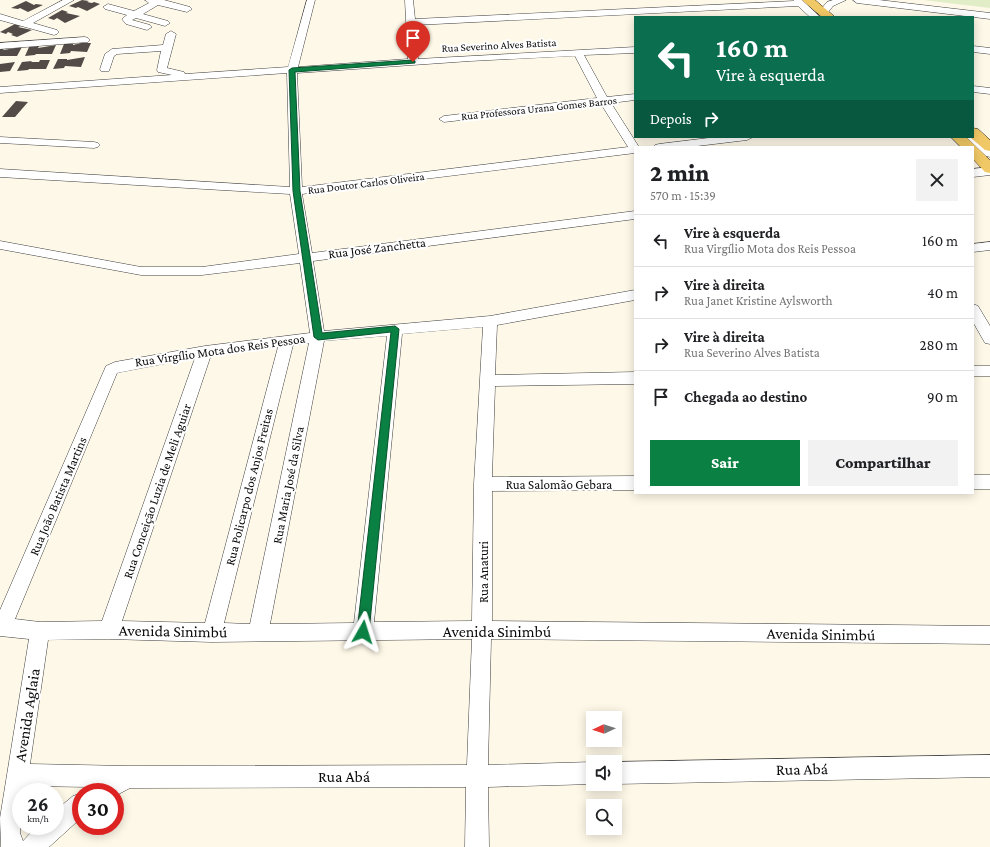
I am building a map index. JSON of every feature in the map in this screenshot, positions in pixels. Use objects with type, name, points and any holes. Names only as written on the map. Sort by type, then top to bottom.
[{"type":"main road","points":[[808,0],[822,16]]},
{"type":"main road","points":[[797,1],[810,16]]},
{"type":"main road","points":[[975,136],[990,147]]},
{"type":"main road","points":[[959,138],[968,146]]},
{"type":"main road","points":[[974,152],[990,170]]},
{"type":"street","points":[[24,24],[70,0]]},
{"type":"street","name":"Rua Maria José da Silva","points":[[258,633],[318,337],[296,191],[292,70],[311,0]]},
{"type":"street","points":[[409,0],[413,62]]},
{"type":"street","points":[[411,22],[797,1],[822,16],[830,4],[842,0]]},
{"type":"street","points":[[857,0],[990,16]]},
{"type":"street","points":[[147,27],[127,21],[127,19],[155,1],[187,9]]},
{"type":"street","points":[[107,3],[134,14],[165,23]]},
{"type":"street","points":[[0,17],[54,32]]},
{"type":"street","points":[[171,34],[162,70],[169,73],[197,76]]},
{"type":"street","points":[[0,46],[86,40]]},
{"type":"street","points":[[105,69],[110,54],[115,51],[167,48]]},
{"type":"street","points":[[974,49],[990,51]]},
{"type":"street","name":"Rua Severino Alves Batista","points":[[197,76],[634,50]]},
{"type":"street","points":[[578,53],[604,101],[634,148]]},
{"type":"street","points":[[0,80],[69,76]]},
{"type":"street","points":[[0,90],[197,76]]},
{"type":"street","points":[[974,89],[990,91]]},
{"type":"street","name":"Rua Professora Urana Gomes Barros","points":[[444,119],[634,97]]},
{"type":"street","points":[[975,136],[990,154]]},
{"type":"street","points":[[975,136],[990,162]]},
{"type":"street","points":[[668,146],[738,138]]},
{"type":"street","points":[[0,140],[94,145]]},
{"type":"street","name":"Rua Doutor Carlos Oliveira","points":[[0,173],[296,191],[634,150]]},
{"type":"street","points":[[974,173],[990,170]]},
{"type":"street","name":"Rua José Zanchetta","points":[[0,244],[140,271],[202,271],[634,215]]},
{"type":"street","points":[[974,248],[990,246]]},
{"type":"street","name":"Rua Virgílio Mota dos Reis Pessoa","points":[[115,366],[205,351],[318,337],[490,321],[634,295]]},
{"type":"street","points":[[974,311],[990,339]]},
{"type":"street","name":"Rua Anaturi","points":[[477,847],[477,776],[482,630],[483,484],[490,321]]},
{"type":"street","points":[[363,632],[395,329]]},
{"type":"street","name":"Rua Policarpo dos Anjos Freitas","points":[[212,633],[287,341]]},
{"type":"street","name":"Rua Conceição Luzia de Meli Aguiar","points":[[109,630],[205,351]]},
{"type":"street","name":"Rua João Batista Martins","points":[[2,627],[111,370],[115,366]]},
{"type":"street","points":[[974,370],[990,371]]},
{"type":"street","points":[[488,381],[634,378]]},
{"type":"street","points":[[974,482],[990,482]]},
{"type":"street","name":"Rua Salomão Gebara","points":[[483,484],[634,483]]},
{"type":"street","name":"Avenida Sinimbú","points":[[2,627],[40,631],[109,630],[212,633],[482,630],[990,635]]},
{"type":"street","name":"Avenida Aglaia","points":[[17,847],[9,833],[40,631]]},
{"type":"street","name":"Rua Abá","points":[[622,773],[990,766]]},
{"type":"street","name":"Rua Abá","points":[[116,783],[129,776],[477,776],[586,774]]},
{"type":"street","points":[[18,775],[129,776]]},
{"type":"street","points":[[64,817],[72,811]]},
{"type":"street","points":[[17,847],[37,835]]},
{"type":"green space","points":[[923,0],[990,0],[990,8]]},
{"type":"building","points":[[82,0],[100,4],[87,11],[78,7],[76,8],[69,6]]},
{"type":"building","points":[[26,1],[34,5],[43,5],[28,12],[20,8],[11,8]]},
{"type":"building","points":[[62,10],[68,12],[66,13],[80,16],[65,23],[57,18],[54,20],[48,18]]},
{"type":"building","points":[[15,24],[21,26],[18,27],[32,30],[17,37],[8,32],[6,34],[0,32]]},
{"type":"building","points":[[91,43],[87,52],[71,51],[70,53],[60,54],[64,44],[73,45]]},
{"type":"building","points":[[56,45],[52,54],[25,56],[29,47],[39,46],[38,48]]},
{"type":"building","points":[[22,47],[17,56],[0,56],[0,49],[4,48],[3,50]]},
{"type":"building","points":[[85,57],[81,67],[65,66],[64,68],[53,69],[58,59],[67,60]]},
{"type":"building","points":[[40,60],[50,60],[46,69],[17,71],[22,62],[39,62]]},
{"type":"building","points":[[15,62],[10,71],[0,72],[0,64]]},
{"type":"building","points":[[16,101],[28,102],[15,117],[2,117]]},
{"type":"route","points":[[363,632],[395,329],[318,337],[296,191],[292,70],[413,62]]}]
